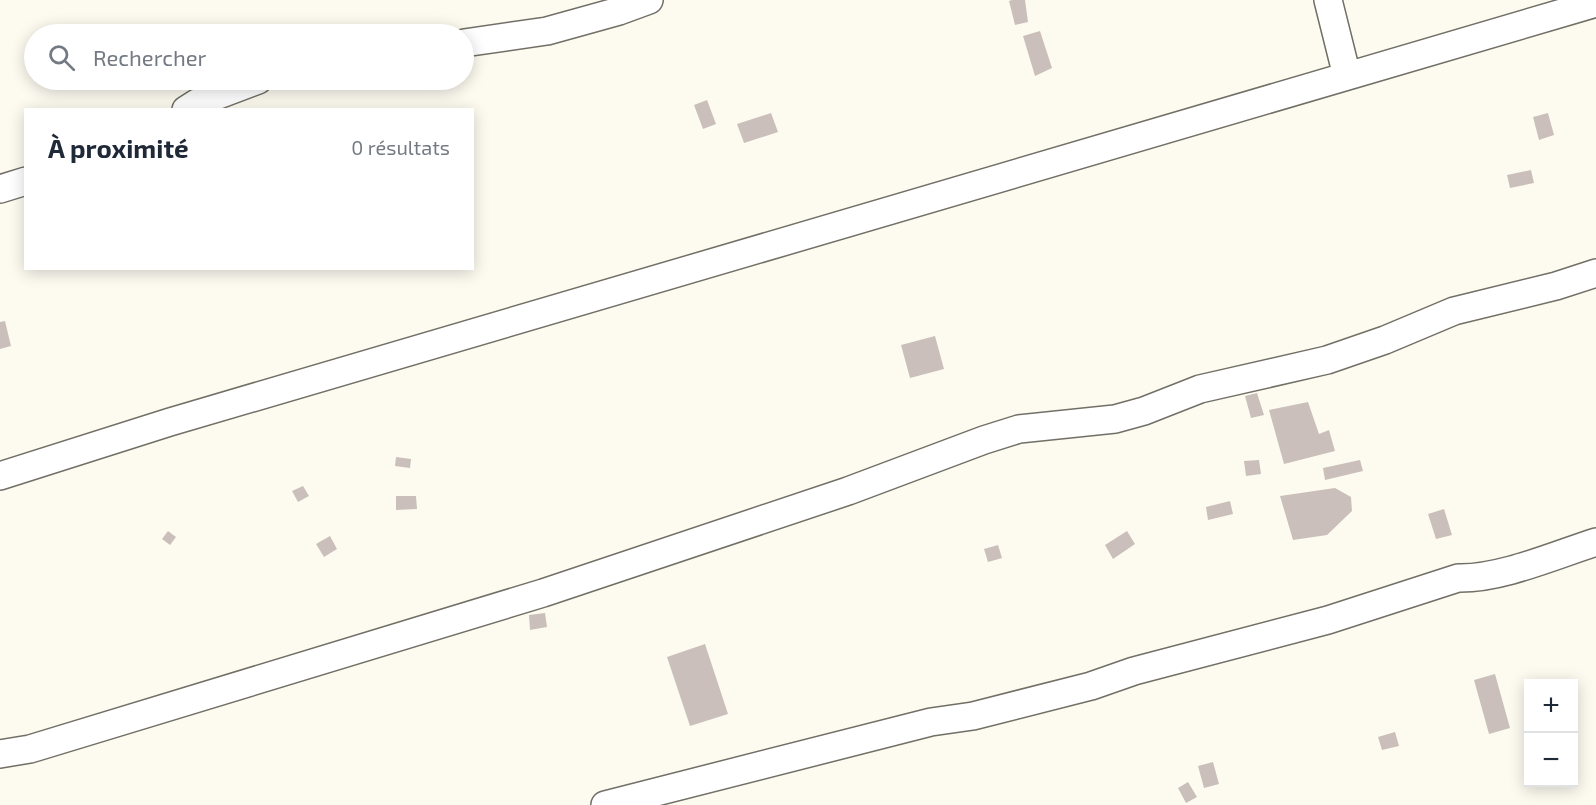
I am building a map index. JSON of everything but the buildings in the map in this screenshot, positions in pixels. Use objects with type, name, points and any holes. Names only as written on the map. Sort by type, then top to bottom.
[{"type":"street","points":[[474,42],[547,31],[620,11],[649,0]]},
{"type":"street","points":[[1328,0],[1347,76]]},
{"type":"street","points":[[0,476],[170,422],[1596,3]]},
{"type":"street","points":[[189,108],[231,90]]},
{"type":"street","points":[[0,189],[24,182]]},
{"type":"street","points":[[0,754],[30,749],[543,593],[837,495],[1010,432],[1115,418],[1144,411],[1200,389],[1327,360],[1385,340],[1454,311],[1556,286],[1596,273]]},
{"type":"street","points":[[605,805],[931,722],[973,716],[1091,686],[1134,672],[1328,620],[1458,578],[1475,578],[1498,573],[1596,542]]}]
